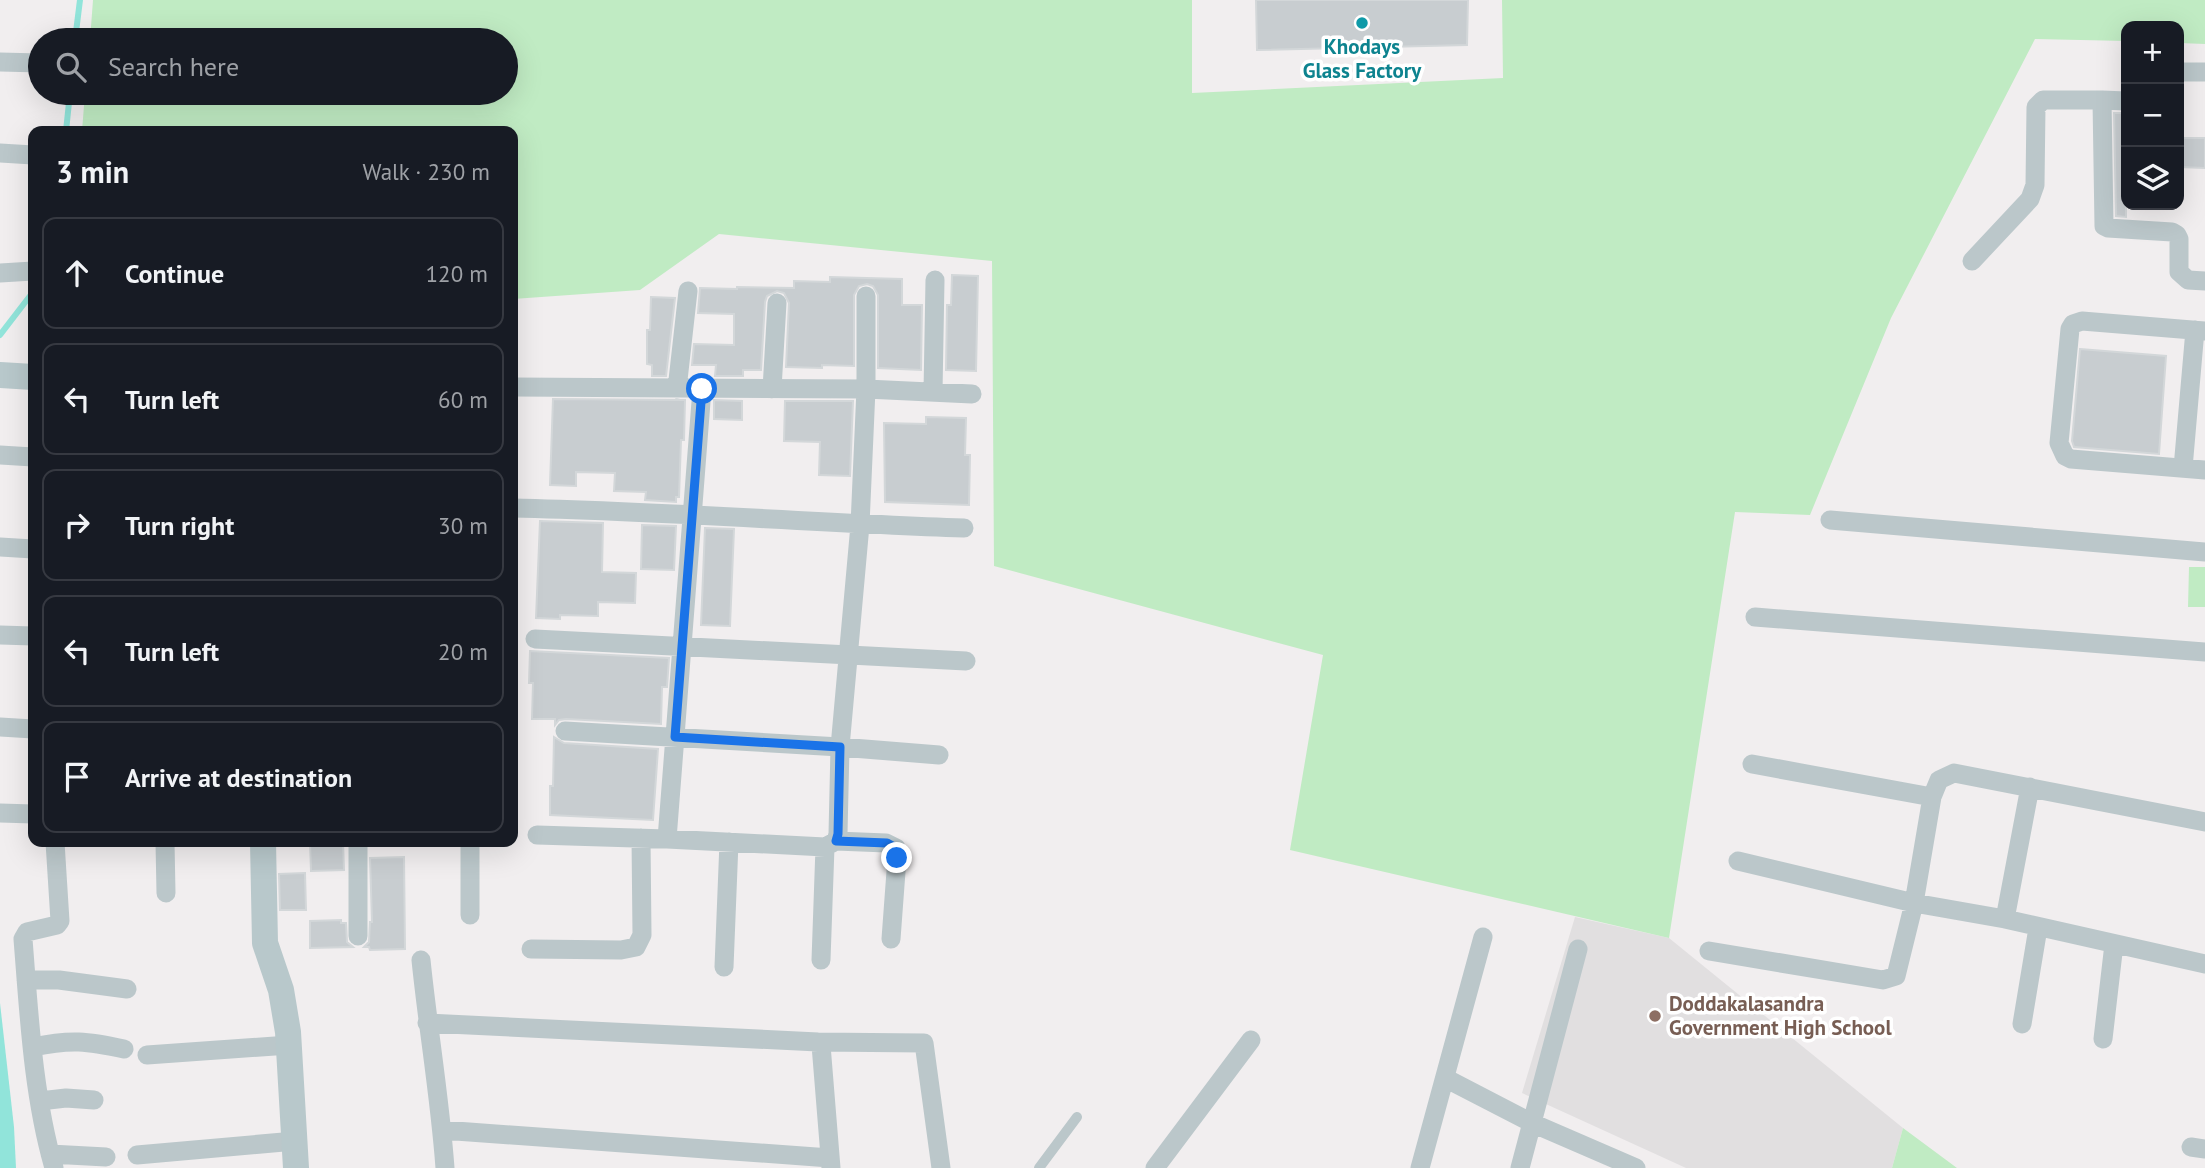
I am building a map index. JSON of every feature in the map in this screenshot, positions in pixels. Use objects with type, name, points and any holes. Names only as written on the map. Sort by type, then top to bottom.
[{"type":"street","points":[[0,62],[28,63]]},
{"type":"street","points":[[2184,72],[2205,72]]},
{"type":"street","points":[[1972,261],[2030,200],[2035,185],[2036,107],[2042,100],[2121,101]]},
{"type":"street","points":[[2102,100],[2104,226],[2172,232],[2178,235],[2179,272],[2188,280],[2205,281]]},
{"type":"street","points":[[0,153],[28,155]]},
{"type":"street","points":[[0,273],[28,271]]},
{"type":"street","points":[[933,392],[935,280]]},
{"type":"street","points":[[677,388],[688,291]]},
{"type":"street","points":[[821,960],[830,844],[838,834],[840,747],[860,525],[866,389],[866,296]]},
{"type":"street","points":[[772,389],[777,303]]},
{"type":"street","points":[[2183,468],[2200,331],[2082,321],[2073,324],[2070,329],[2059,443],[2065,456],[2071,459],[2205,470]]},
{"type":"street","points":[[0,376],[28,377]]},
{"type":"street","points":[[518,387],[866,389],[972,394]]},
{"type":"street","points":[[667,839],[702,389]]},
{"type":"street","points":[[0,455],[28,457]]},
{"type":"street","points":[[518,508],[964,528]]},
{"type":"street","points":[[1830,520],[2205,552]]},
{"type":"street","points":[[0,547],[28,549]]},
{"type":"street","points":[[1755,617],[2205,652]]},
{"type":"street","points":[[0,635],[28,636]]},
{"type":"street","points":[[535,639],[967,661]]},
{"type":"street","points":[[0,727],[28,729]]},
{"type":"street","points":[[565,731],[939,755]]},
{"type":"street","points":[[1752,764],[1932,797]]},
{"type":"street","points":[[1709,951],[1883,980],[1896,976],[1914,903],[1932,797],[1939,780],[1954,773],[2205,822]]},
{"type":"street","points":[[2005,919],[2030,787]]},
{"type":"street","points":[[0,813],[28,814]]},
{"type":"street","points":[[537,835],[729,842],[887,843],[896,848],[897,858],[891,939]]},
{"type":"street","points":[[531,949],[621,950],[636,947],[642,935],[640,838]]},
{"type":"street","points":[[724,967],[729,842]]},
{"type":"street","points":[[55,847],[61,918],[57,925],[27,932],[24,936],[26,980],[43,1132],[52,1161],[106,1157]]},
{"type":"street","points":[[165,847],[166,893]]},
{"type":"street","points":[[263,847],[265,943],[281,990],[289,1045],[296,1168]]},
{"type":"street","points":[[358,847],[358,936]]},
{"type":"street","points":[[470,847],[470,915]]},
{"type":"street","points":[[1738,861],[1914,903],[2005,919],[2205,964]]},
{"type":"street","points":[[2022,1024],[2038,928]]},
{"type":"street","points":[[1420,1168],[1483,937]]},
{"type":"street","points":[[2103,1039],[2114,944]]},
{"type":"street","points":[[1520,1168],[1578,949]]},
{"type":"street","points":[[421,960],[445,1168]]},
{"type":"street","points":[[26,980],[59,980],[127,989]]},
{"type":"street","points":[[427,1023],[818,1042],[924,1043],[941,1168]]},
{"type":"street","points":[[1155,1168],[1251,1040]]},
{"type":"street","points":[[33,1047],[58,1042],[85,1041],[124,1049]]},
{"type":"street","points":[[442,1130],[831,1163],[821,1045],[818,1042]]},
{"type":"street","points":[[147,1055],[289,1045]]},
{"type":"street","points":[[1445,1077],[1532,1123],[1634,1168]]},
{"type":"street","points":[[40,1101],[66,1098],[94,1100]]},
{"type":"street","points":[[137,1155],[295,1140]]},
{"type":"lane","points":[[1039,1168],[1077,1117]]},
{"type":"shaded area","name":"Doddakalasandra Government High School","points":[[1575,917],[1669,938],[1903,1128],[1892,1168],[1686,1168],[1522,1093]]},
{"type":"green space","points":[[93,0],[1192,0],[1192,93],[1503,78],[1502,0],[2205,0],[2205,44],[2184,43],[2184,21],[2121,21],[2121,41],[2035,39],[1891,318],[1810,515],[1735,512],[1669,938],[1290,850],[1323,655],[994,566],[992,261],[719,234],[640,290],[518,299],[518,126],[82,126],[84,105],[518,105],[518,28],[91,28]]},
{"type":"green space","points":[[2189,567],[2205,567],[2205,607],[2188,607]]},
{"type":"green space","points":[[1903,1128],[1957,1168],[1892,1168]]},
{"type":"water","points":[[0,1003],[14,1127],[16,1168],[0,1168]]},
{"type":"building","name":"Khodays Glass Factory","points":[[1256,0],[1468,0],[1467,45],[1257,50]]},
{"type":"building","points":[[2114,113],[2121,113],[2121,210],[2126,210],[2126,217],[2116,216]]},
{"type":"building","points":[[2184,138],[2205,138],[2205,168],[2184,167]]},
{"type":"building","points":[[952,275],[978,276],[976,371],[946,370],[947,305],[951,305]]},
{"type":"building","points":[[830,277],[902,279],[902,305],[922,305],[921,370],[878,368],[878,295],[873,286],[867,284],[859,286],[854,295],[854,366],[786,367],[789,303],[784,293],[777,291],[767,296],[765,302],[761,370],[743,370],[743,376],[715,376],[716,365],[692,365],[694,344],[734,345],[734,314],[698,313],[700,288],[794,288],[794,281],[830,282]]},
{"type":"building","points":[[651,297],[675,298],[666,376],[652,376],[652,365],[647,364]]},
{"type":"building","points":[[2080,349],[2166,356],[2159,454],[2074,447],[2072,441]]},
{"type":"building","points":[[553,399],[685,400],[679,497],[676,497],[676,502],[645,500],[646,492],[614,491],[615,473],[576,472],[576,486],[550,485]]},
{"type":"building","points":[[714,400],[742,401],[742,420],[714,419]]},
{"type":"building","points":[[785,401],[853,401],[850,476],[819,475],[820,442],[784,441]]},
{"type":"building","points":[[926,417],[966,418],[965,455],[970,455],[969,505],[885,502],[884,423],[926,424]]},
{"type":"building","points":[[540,521],[603,523],[602,572],[636,573],[635,603],[598,602],[598,616],[560,615],[560,619],[536,618]]},
{"type":"building","points":[[642,525],[676,526],[674,570],[641,569]]},
{"type":"building","points":[[705,528],[734,529],[730,626],[701,625]]},
{"type":"building","points":[[530,651],[669,658],[667,687],[662,687],[661,724],[566,719],[559,720],[555,725],[555,719],[532,719]]},
{"type":"building","points":[[554,737],[564,743],[658,749],[653,820],[550,815]]},
{"type":"building","points":[[310,847],[343,847],[344,870],[311,871]]},
{"type":"building","points":[[404,857],[405,949],[370,950],[369,947],[364,947],[369,942],[372,922],[370,858]]},
{"type":"building","points":[[305,873],[306,910],[280,910],[279,874]]},
{"type":"building","points":[[341,920],[341,923],[346,923],[347,942],[353,947],[310,948],[310,921]]},
{"type":"waterway","points":[[76,28],[80,0]]},
{"type":"waterway","points":[[67,126],[69,105]]},
{"type":"waterway","points":[[0,335],[28,299]]},
{"type":"place","name":"Khodays Glass Factory","points":[[1362,23]]},
{"type":"place","name":"Doddakalasandra Government High School","points":[[1655,1016]]},
{"type":"route","points":[[702,389],[675,737],[840,747],[836,841],[887,843],[896,848],[897,858]]}]
